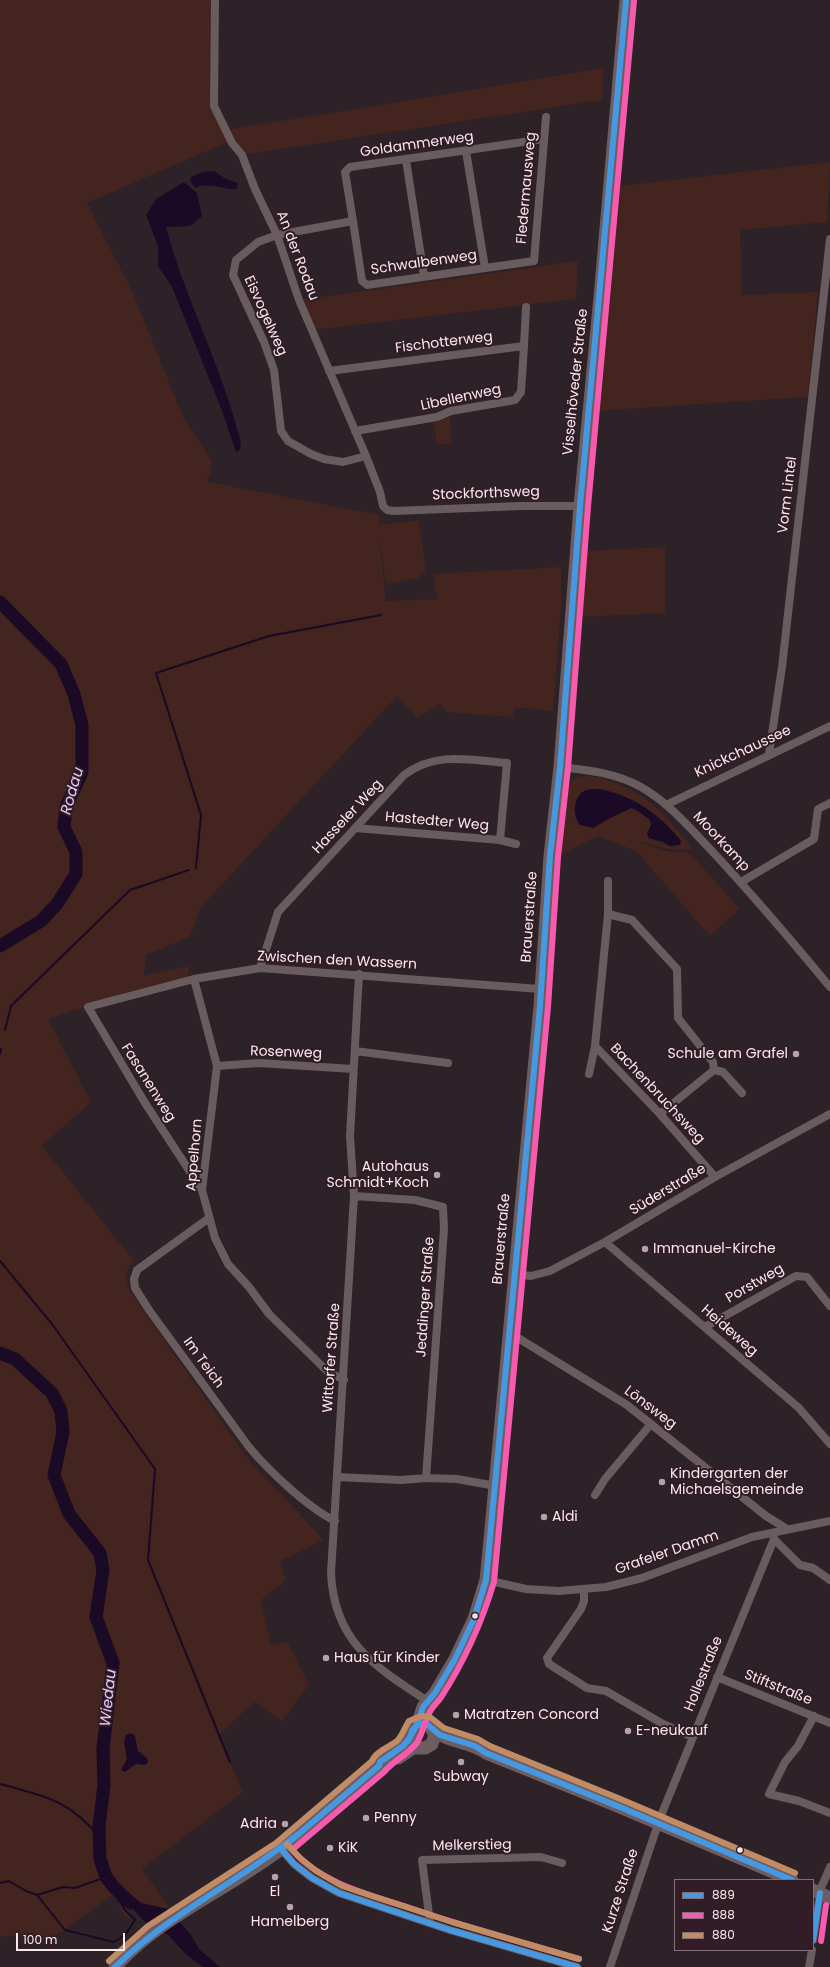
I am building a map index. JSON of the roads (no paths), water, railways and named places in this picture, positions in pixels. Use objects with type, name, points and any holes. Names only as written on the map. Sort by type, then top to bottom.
[{"type":"main road","name":"Visselhöveder Straße","points":[[560,767],[580,506],[626,0]]},
{"type":"main road","name":"Brauerstraße","points":[[414,1731],[423,1707],[429,1702],[461,1646],[474,1619],[486,1580],[540,1006],[540,989],[560,767]]},
{"type":"main road","name":"Brauerstraße","points":[[429,1702],[431,1707],[428,1719],[432,1728]]},
{"type":"main road","points":[[115,1967],[152,1932],[281,1849],[379,1766],[380,1762],[403,1746],[414,1731],[423,1724],[432,1728],[443,1737],[475,1746],[486,1753],[790,1879]]},
{"type":"main road","points":[[426,1746],[435,1738],[432,1728]]},
{"type":"main road","points":[[414,1731],[413,1743],[426,1746]]},
{"type":"main road","points":[[379,1766],[392,1761],[413,1748],[442,1744],[480,1754],[486,1753]]},
{"type":"street","name":"An der Rodau","points":[[215,0],[214,106],[232,143],[242,155],[255,189],[276,235],[299,300],[366,456],[380,492],[383,507],[387,510],[394,510]]},
{"type":"street","name":"Fledermausweg","points":[[534,261],[546,117]]},
{"type":"street","name":"Goldammerweg","points":[[354,221],[345,172],[350,167],[544,139]]},
{"type":"street","points":[[466,151],[485,268]]},
{"type":"street","points":[[406,160],[424,276]]},
{"type":"street","points":[[276,235],[354,221]]},
{"type":"street","name":"Schwalbenweg","points":[[354,221],[362,281],[367,285],[534,261]]},
{"type":"street","name":"Eisvogelweg","points":[[276,235],[258,242],[245,251],[236,260],[233,275],[264,342],[274,370],[281,431],[288,441],[311,454],[324,458],[343,462],[366,456]]},
{"type":"street","name":"Vorm Lintel","points":[[769,754],[782,667],[830,239]]},
{"type":"street","points":[[524,346],[526,307]]},
{"type":"street","name":"Fischotterweg","points":[[329,371],[524,346]]},
{"type":"street","name":"Libellenweg","points":[[355,431],[437,417],[451,411],[516,400],[521,392],[524,346]]},
{"type":"street","name":"Stockforthsweg","points":[[394,510],[521,506],[580,506]]},
{"type":"street","name":"Knickchaussee","points":[[668,804],[769,754],[830,726]]},
{"type":"street","name":"Hasseler Weg","points":[[260,968],[278,912],[404,776],[415,767],[442,758],[507,762],[500,840]]},
{"type":"street","name":"Moorkamp","points":[[560,767],[589,770],[616,776],[642,787],[668,804],[741,882],[830,987]]},
{"type":"street","points":[[741,882],[814,839],[818,809],[830,803]]},
{"type":"street","name":"Hastedter Weg","points":[[355,828],[500,840],[516,844]]},
{"type":"street","name":"Bachenbruchsweg","points":[[589,1074],[595,1046],[608,914],[608,881]]},
{"type":"street","points":[[608,914],[632,920],[677,969],[678,1018],[713,1062],[714,1070]]},
{"type":"street","name":"Zwischen den Wassern","points":[[88,1007],[194,979],[260,968],[359,974],[540,989]]},
{"type":"street","name":"Wittorfer Straße","points":[[359,974],[350,1136],[354,1196],[344,1380],[336,1476],[335,1521],[331,1573],[332,1589],[343,1626],[357,1647],[368,1658],[429,1702]]},
{"type":"street","name":"Appelhorn","points":[[194,979],[217,1066],[202,1190],[215,1238],[228,1264],[249,1287],[269,1314],[327,1372],[344,1380]]},
{"type":"street","name":"Fasanenweg","points":[[88,1007],[145,1103],[202,1190]]},
{"type":"street","name":"Bachenbruchsweg","points":[[595,1046],[660,1114],[715,1178]]},
{"type":"street","points":[[354,1051],[448,1063]]},
{"type":"street","name":"Rosenweg","points":[[217,1066],[259,1063],[353,1069]]},
{"type":"street","points":[[714,1070],[723,1072],[742,1093]]},
{"type":"street","points":[[660,1114],[714,1070]]},
{"type":"street","name":"Süderstraße","points":[[515,1274],[531,1276],[550,1271],[605,1242],[715,1178],[829,1116]]},
{"type":"street","name":"Jeddinger Straße","points":[[354,1196],[415,1200],[443,1207],[444,1229],[426,1478]]},
{"type":"street","name":"Im Teich","points":[[209,1218],[141,1266],[134,1279],[135,1288],[149,1310],[260,1460],[319,1513],[335,1521]]},
{"type":"street","name":"Heideweg","points":[[605,1242],[800,1408],[830,1444]]},
{"type":"street","name":"Porstweg","points":[[705,1327],[796,1276],[807,1277],[830,1306]]},
{"type":"street","name":"Lönsweg","points":[[510,1333],[627,1405],[766,1516],[787,1529]]},
{"type":"street","points":[[595,1495],[605,1479],[651,1424]]},
{"type":"street","points":[[336,1476],[401,1480],[426,1478],[457,1479],[496,1486]]},
{"type":"street","points":[[764,1535],[771,1526],[770,1521],[766,1516]]},
{"type":"street","name":"Grafeler Damm","points":[[486,1580],[526,1589],[559,1591],[612,1586],[642,1578],[752,1537],[764,1535],[773,1536],[787,1529],[830,1521]]},
{"type":"street","points":[[773,1536],[800,1565],[813,1568],[830,1580]]},
{"type":"street","name":"Hollestraße","points":[[658,1824],[773,1536]]},
{"type":"street","points":[[584,1589],[584,1601],[581,1609],[547,1658],[549,1664],[587,1688],[606,1691],[663,1724],[693,1737]]},
{"type":"street","name":"Stiftstraße","points":[[717,1677],[830,1723]]},
{"type":"street","points":[[814,1716],[798,1746],[785,1762],[768,1794],[799,1801],[830,1813]]},
{"type":"street","name":"Kurze Straße","points":[[610,1967],[658,1824]]},
{"type":"street","points":[[281,1849],[294,1864],[312,1878],[339,1893],[430,1923],[577,1967]]},
{"type":"street","name":"Melkerstieg","points":[[430,1923],[422,1860],[541,1857],[562,1863]]},
{"type":"street","points":[[814,1934],[821,1894],[830,1867]]},
{"type":"street","points":[[809,1967],[812,1951]]},
{"type":"waterway","name":"Rodau","points":[[0,602],[61,664],[74,694],[82,725],[82,772],[66,807],[64,827],[76,852],[76,874],[57,904],[41,921],[0,946]]},
{"type":"waterway","points":[[196,868],[201,815],[156,673],[269,636],[381,615]]},
{"type":"waterway","points":[[5,1030],[11,1006],[130,890],[189,870]]},
{"type":"waterway","points":[[0,1054],[1,1049]]},
{"type":"waterway","points":[[0,1261],[52,1324],[155,1469],[148,1560],[230,1762]]},
{"type":"waterway","name":"Wiedau","points":[[0,1353],[15,1359],[52,1393],[61,1411],[63,1432],[54,1475],[69,1514],[100,1553],[103,1570],[96,1617],[113,1663],[103,1749],[104,1785],[99,1826],[100,1859],[106,1877],[130,1903]]},
{"type":"waterway","points":[[0,1784],[43,1796],[67,1807],[89,1825],[100,1838]]},
{"type":"waterway","points":[[0,1883],[9,1881],[26,1891],[37,1895],[63,1887],[75,1888],[106,1877]]},
{"type":"waterway","points":[[37,1895],[65,1930],[114,1942],[125,1935],[135,1920],[124,1909],[120,1901]]},
{"type":"place","name":"Schule am Grafel","points":[[796,1054]]},
{"type":"place","name":"Autohaus Schmidt+Koch","points":[[437,1175]]},
{"type":"place","name":"Immanuel-Kirche","points":[[645,1249]]},
{"type":"place","name":"Kindergarten der Michaelsgemeinde","points":[[662,1482]]},
{"type":"place","name":"Aldi","points":[[544,1517]]},
{"type":"place","name":"Haus für Kinder","points":[[326,1658]]},
{"type":"place","name":"Matratzen Concord","points":[[456,1715]]},
{"type":"place","name":"E-neukauf","points":[[628,1731]]},
{"type":"place","name":"Subway","points":[[461,1762]]},
{"type":"place","name":"Penny","points":[[366,1818]]},
{"type":"place","name":"Adria","points":[[285,1824]]},
{"type":"place","name":"KiK","points":[[330,1848]]},
{"type":"place","name":"El","points":[[275,1877]]},
{"type":"place","name":"Hamelberg","points":[[290,1907]]}]
